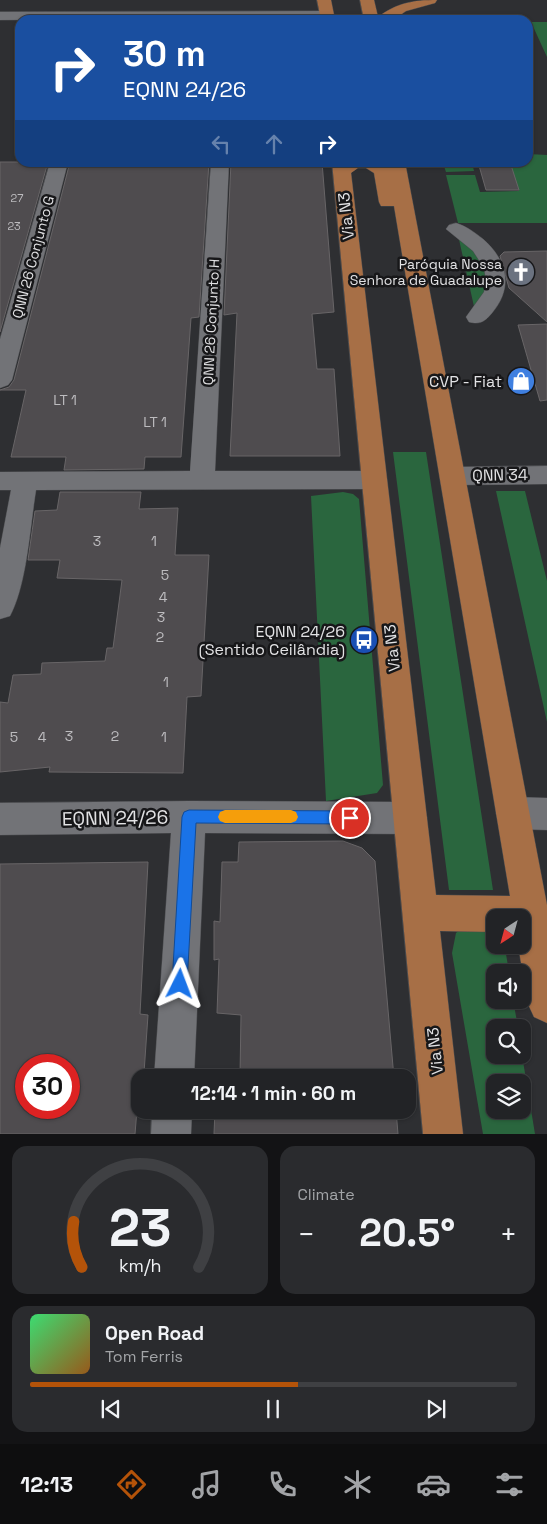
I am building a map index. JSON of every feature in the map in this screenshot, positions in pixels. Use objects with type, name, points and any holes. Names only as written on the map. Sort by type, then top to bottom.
[{"type":"main road","points":[[324,0],[327,15]]},
{"type":"main road","points":[[367,0],[369,15]]},
{"type":"main road","points":[[390,15],[401,8],[430,0]]},
{"type":"main road","points":[[376,167],[381,170],[395,250],[424,319]]},
{"type":"main road","points":[[397,167],[453,476],[530,814],[530,909]]},
{"type":"main road","name":"Via N3","points":[[341,168],[444,1126]]},
{"type":"main road","points":[[421,914],[486,914]]},
{"type":"main road","points":[[531,919],[547,1004]]},
{"type":"street","points":[[0,16],[15,16]]},
{"type":"street","name":"QNN 26 Conjunto G","points":[[0,380],[58,167]]},
{"type":"street","name":"QNN 26 Conjunto H","points":[[202,481],[220,167]]},
{"type":"street","points":[[456,229],[478,244],[489,257],[496,272],[496,291],[492,300],[477,318]]},
{"type":"street","name":"QNN 34","points":[[453,476],[547,475]]},
{"type":"street","points":[[0,608],[10,568],[13,481],[374,480]]},
{"type":"street","points":[[175,1069],[189,817]]},
{"type":"street","name":"EQNN 24/26","points":[[0,819],[189,817],[410,818]]},
{"type":"street","points":[[171,1134],[172,1119]]},
{"type":"green space","points":[[533,22],[547,22],[547,57],[533,26]]},
{"type":"green space","points":[[533,154],[547,155],[547,223],[458,223],[446,175],[475,175],[480,192],[519,191],[511,167],[533,167]]},
{"type":"green space","points":[[444,167],[473,167],[474,171],[446,172]]},
{"type":"green space","points":[[458,235],[467,240],[493,278],[475,311]]},
{"type":"green space","points":[[393,452],[426,452],[493,890],[449,890]]},
{"type":"green space","points":[[496,491],[525,491],[547,581],[547,722]]},
{"type":"green space","points":[[343,492],[353,494],[359,499],[383,785],[377,793],[326,801],[311,496]]},
{"type":"green space","points":[[463,927],[486,931],[486,954],[506,954],[508,964],[486,964],[486,1009],[515,1009],[517,1019],[486,1019],[486,1064],[523,1064],[525,1074],[486,1074],[486,1119],[531,1119],[531,1110],[535,1134],[483,1134],[452,953],[456,933]]},
{"type":"building","points":[[0,162],[15,162],[15,167],[47,167],[0,332]]},
{"type":"building","points":[[69,167],[209,167],[199,317],[191,318],[181,457],[145,457],[144,469],[64,470],[66,457],[11,457],[26,390],[0,390],[9,387],[14,380]]},
{"type":"building","points":[[231,167],[322,167],[334,312],[312,314],[317,369],[334,369],[340,456],[230,456],[237,313],[224,315]]},
{"type":"building","points":[[479,167],[512,167],[519,190],[486,190]]},
{"type":"building","name":"Paróquia Nossa Senhora de Guadalupe","points":[[547,251],[547,322],[509,288],[500,256],[504,252]]},
{"type":"building","points":[[547,324],[547,400],[540,401],[518,325]]},
{"type":"building","points":[[60,492],[141,492],[139,509],[178,508],[175,555],[209,555],[201,696],[187,697],[183,773],[49,772],[50,767],[0,772],[0,702],[8,703],[13,675],[41,674],[42,663],[105,661],[107,648],[113,648],[122,580],[57,578],[60,560],[28,560],[35,511],[57,510]]},
{"type":"building","points":[[343,841],[362,848],[375,861],[393,1069],[240,1069],[241,1015],[217,1013],[219,959],[214,960],[214,921],[220,922],[222,862],[238,862],[239,842]]},
{"type":"building","points":[[148,862],[140,1014],[148,1015],[144,1069],[131,1069],[131,1119],[136,1119],[135,1134],[0,1134],[0,864]]},
{"type":"building","points":[[215,1119],[397,1119],[398,1134],[214,1134]]},
{"type":"slow traffic","points":[[225,817],[291,817]]},
{"type":"place","name":"Paróquia Nossa Senhora de Guadalupe","points":[[521,272]]},
{"type":"place","name":"CVP - Fiat","points":[[521,381]]},
{"type":"place","name":"EQNN 24/26 (Sentido Ceilândia)","points":[[364,640]]},
{"type":"route","points":[[180,984],[189,817],[350,818]]}]
